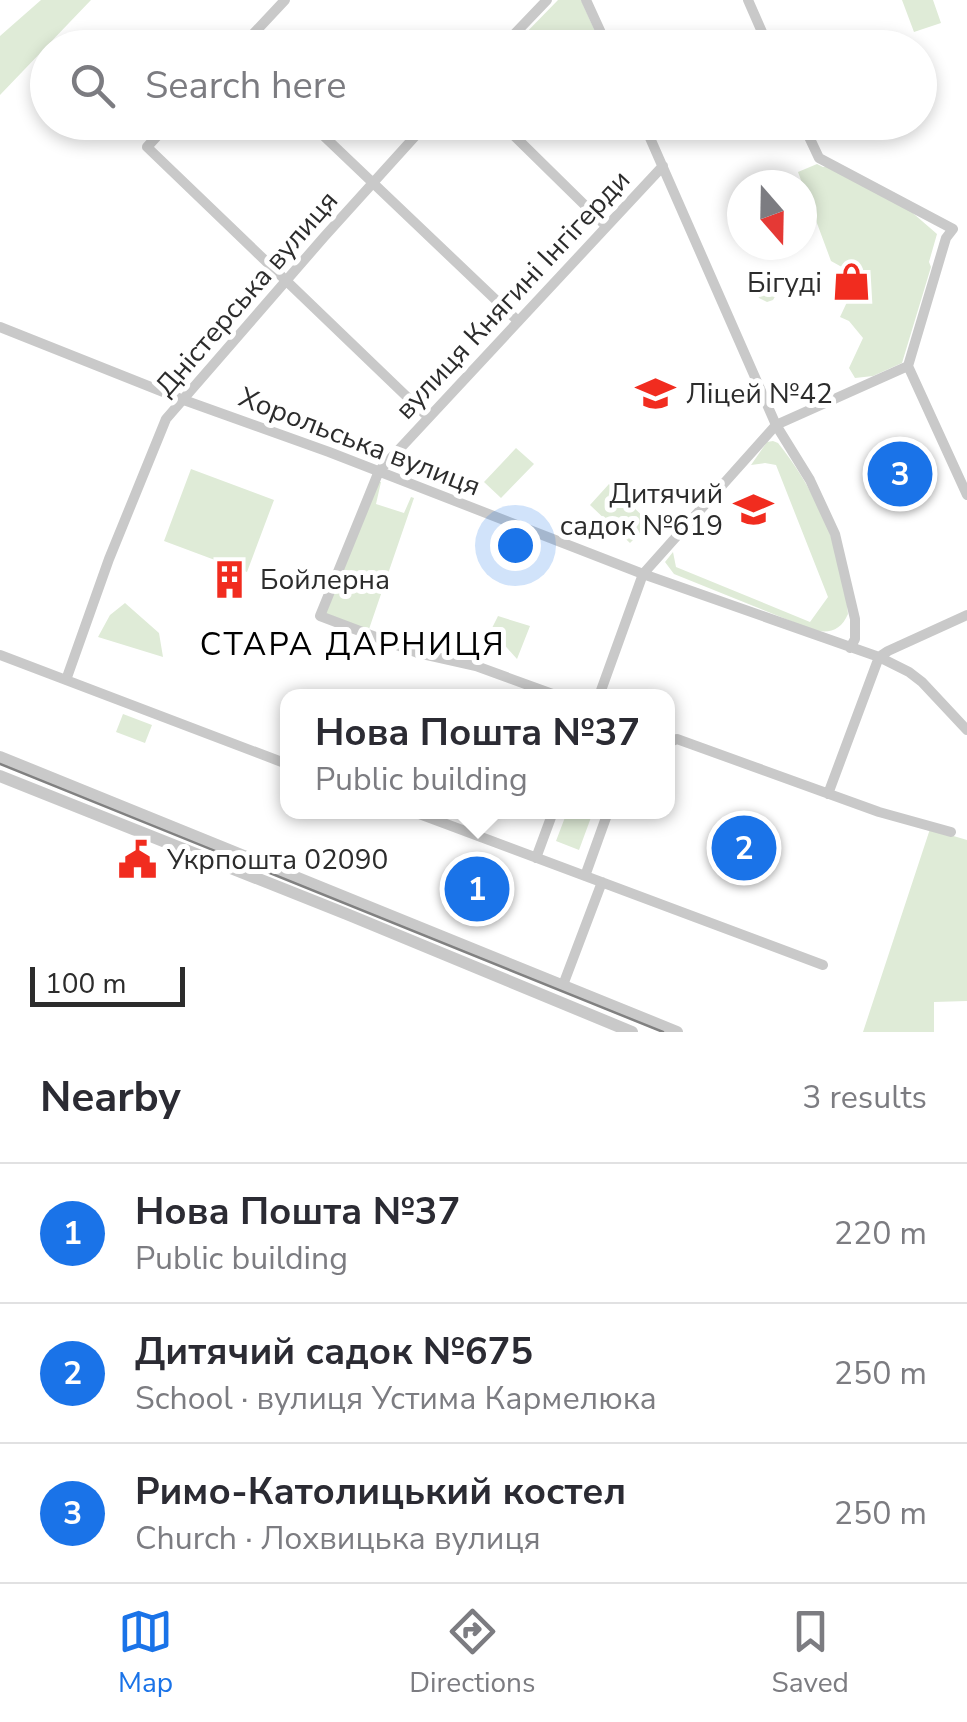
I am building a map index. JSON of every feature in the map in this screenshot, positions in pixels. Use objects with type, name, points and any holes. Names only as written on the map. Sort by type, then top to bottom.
[{"type":"street","points":[[257,30],[285,0]]},
{"type":"street","points":[[519,30],[547,0]]},
{"type":"street","points":[[586,0],[600,30]]},
{"type":"street","points":[[748,0],[761,30]]},
{"type":"street","points":[[154,140],[148,147],[428,417]]},
{"type":"street","points":[[329,140],[518,321]]},
{"type":"street","name":"Дністерська вулиця","points":[[66,680],[166,419],[412,140]]},
{"type":"street","points":[[518,140],[606,226]]},
{"type":"street","points":[[651,140],[776,424],[810,480],[836,534],[856,619],[855,639],[850,648]]},
{"type":"street","points":[[810,140],[819,158],[953,228]]},
{"type":"street","name":"вулиця Княгині Інгігерди","points":[[539,689],[476,666],[418,653],[320,616],[378,471],[663,166]]},
{"type":"street","points":[[967,224],[953,228],[946,238],[908,366],[967,495]]},
{"type":"street","name":"Хорольська вулиця","points":[[0,326],[643,574],[879,658],[922,682],[967,730]]},
{"type":"street","points":[[601,689],[643,574],[776,424],[908,366]]},
{"type":"street","points":[[828,794],[879,658],[967,615]]},
{"type":"street","points":[[0,654],[280,761]]},
{"type":"street","points":[[675,740],[879,812],[950,832]]},
{"type":"street","points":[[0,758],[677,1032]]},
{"type":"street","points":[[0,776],[632,1032]]},
{"type":"street","points":[[433,819],[823,965]]},
{"type":"street","points":[[536,858],[551,819]]},
{"type":"street","points":[[585,876],[605,819]]},
{"type":"street","points":[[563,985],[602,882]]},
{"type":"green space","points":[[41,0],[91,0],[62,30],[30,30],[30,64],[0,95],[0,36]]},
{"type":"green space","points":[[558,0],[581,0],[594,30],[529,30]]},
{"type":"green space","points":[[902,0],[933,0],[941,23],[913,30]]},
{"type":"green space","points":[[817,164],[830,166],[907,208],[937,234],[902,363],[873,376],[855,378],[849,368],[863,338],[849,321],[840,317],[855,285],[849,271],[831,261],[817,223],[817,170],[803,170]]},
{"type":"green space","points":[[772,268],[780,288],[773,300],[767,302],[759,298],[751,277]]},
{"type":"green space","points":[[773,441],[805,482],[834,545],[848,614],[834,630],[813,630],[674,574],[665,562],[673,552],[676,567],[810,622],[828,597],[776,465],[751,465],[767,442]]},
{"type":"green space","points":[[516,448],[534,464],[501,498],[484,482]]},
{"type":"green space","points":[[191,469],[274,500],[247,572],[164,541]]},
{"type":"green space","points":[[377,481],[381,482],[376,504],[404,513],[411,497],[414,498],[368,632],[325,615]]},
{"type":"green space","points":[[609,484],[650,523],[630,543],[590,505]]},
{"type":"green space","points":[[125,603],[159,633],[163,657],[98,637],[110,615]]},
{"type":"green space","points":[[498,616],[530,626],[517,659],[491,630]]},
{"type":"green space","points":[[123,714],[152,725],[145,743],[116,732]]},
{"type":"green space","points":[[564,819],[590,819],[579,850],[556,841]]},
{"type":"green space","points":[[930,829],[967,840],[967,1001],[934,1002],[934,1032],[863,1032]]},
{"type":"tram line","points":[[0,764],[663,1032]]},
{"type":"place","name":"Бігуді","points":[[852,282]]},
{"type":"place","name":"Ліцей №42","points":[[656,393]]},
{"type":"place","name":"Римо-Католицький костел","points":[[900,474]]},
{"type":"place","name":"Дитячий садок №619","points":[[753,509]]},
{"type":"place","name":"Бойлерна","points":[[230,579]]},
{"type":"place","name":"Дитячий садок №675","points":[[744,848]]},
{"type":"place","name":"Укрпошта 02090","points":[[137,859]]},
{"type":"place","name":"Нова Пошта №37","points":[[477,889]]},
{"type":"district","name":"СТАРА ДАРНИЦЯ","points":[[353,644]]}]
